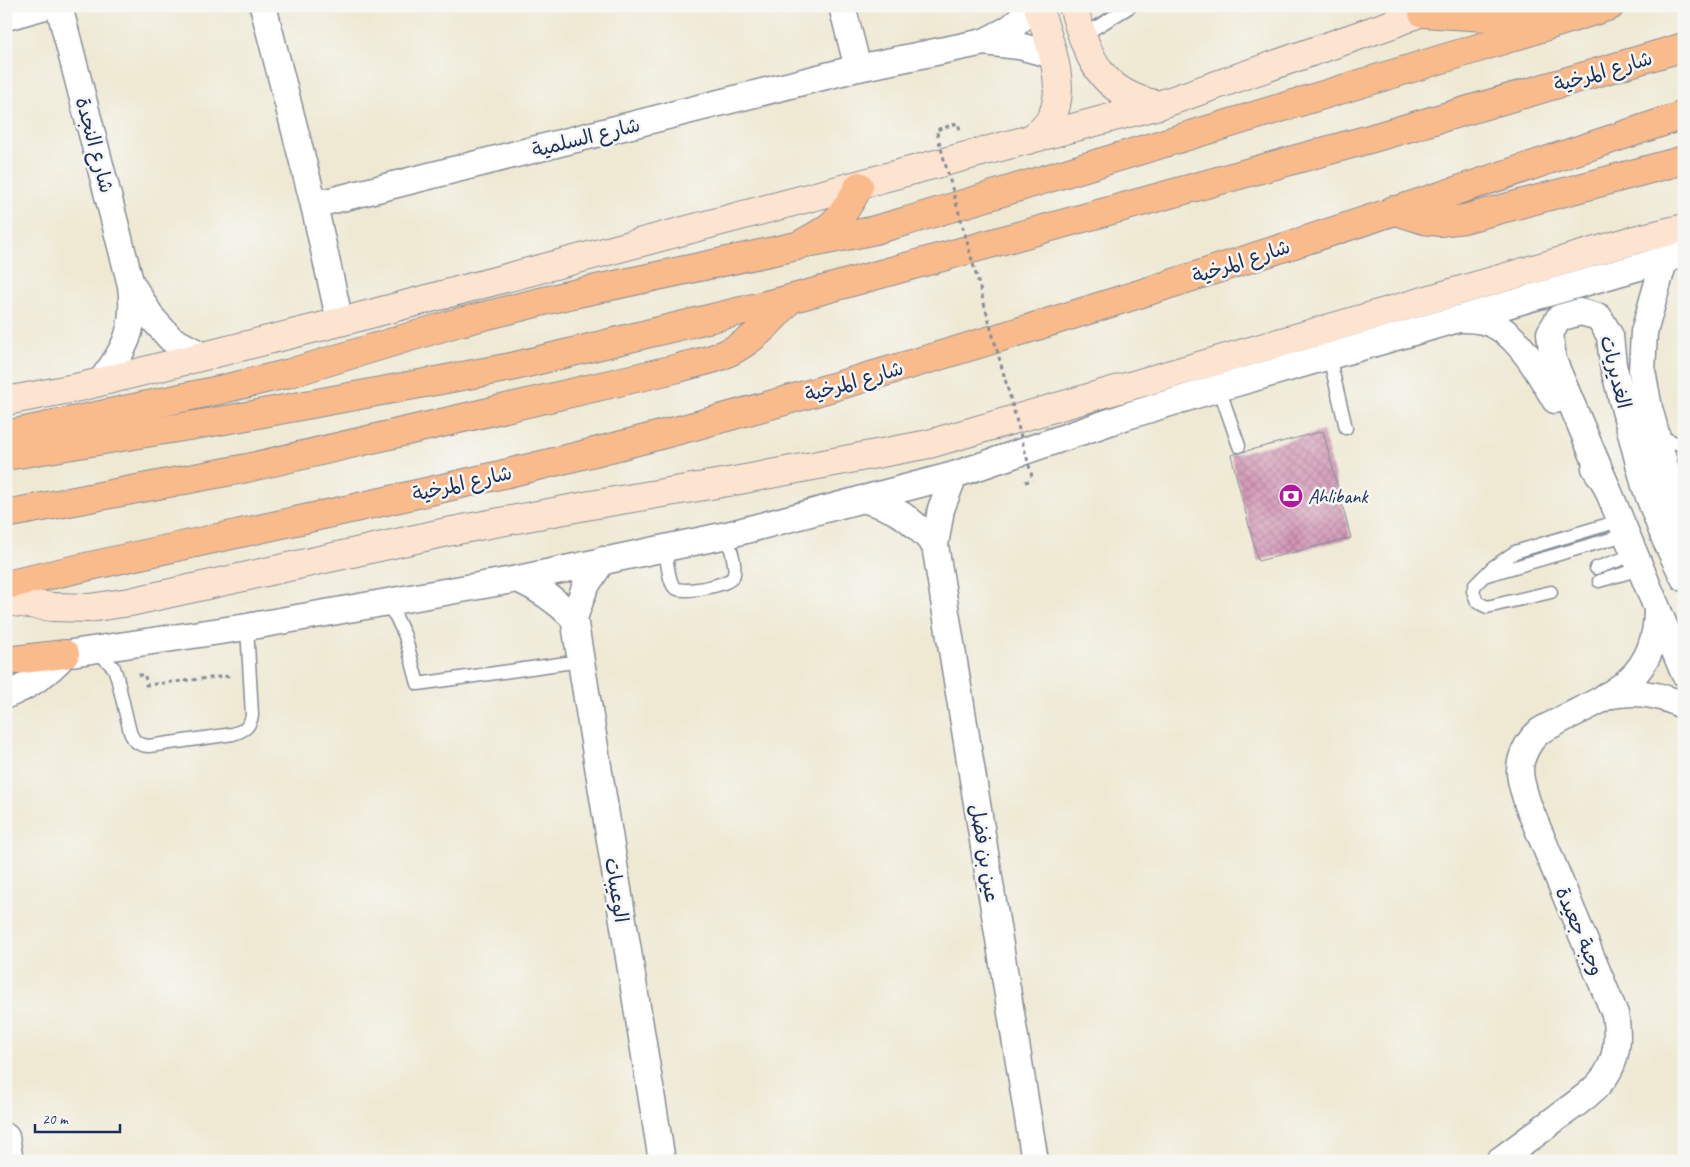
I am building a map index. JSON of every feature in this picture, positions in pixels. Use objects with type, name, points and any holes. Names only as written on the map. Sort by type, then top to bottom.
[{"type":"highway","points":[[6,435],[290,373],[456,323],[564,296],[871,231],[1565,22],[1610,6]]},
{"type":"highway","points":[[1429,9],[1565,22]]},
{"type":"highway","name":"شارع المرخية","points":[[6,456],[225,420],[511,367],[790,299],[1373,138],[1684,47]]},
{"type":"highway","name":"شارع المرخية","points":[[6,584],[528,469],[722,419],[1094,309],[1684,115]]},
{"type":"highway","points":[[1394,210],[1424,220],[1440,222],[1464,219],[1684,160]]},
{"type":"highway","points":[[797,246],[823,233],[836,222],[847,208],[859,186]]},
{"type":"highway","points":[[6,514],[247,468],[679,368],[724,355],[751,340],[768,325],[790,299]]},
{"type":"highway","points":[[6,661],[65,654]]},
{"type":"street","points":[[6,17],[46,6]]},
{"type":"street","name":"شارع النجدة","points":[[59,6],[131,285],[134,304],[132,324],[126,343],[117,361],[100,382]]},
{"type":"street","points":[[263,6],[314,205],[340,322]]},
{"type":"street","points":[[842,6],[858,68]]},
{"type":"street","name":"شارع السلمية","points":[[314,205],[858,68],[984,42],[1020,21],[1030,6]]},
{"type":"street","points":[[1024,141],[1036,135],[1046,126],[1054,114],[1058,101],[1058,85],[1053,55],[1038,6]]},
{"type":"street","points":[[1074,6],[1088,52],[1096,67],[1107,80],[1131,97],[1159,105]]},
{"type":"street","points":[[6,402],[100,382],[340,322],[1159,105],[1429,9]]},
{"type":"street","name":"شارع السلمية","points":[[984,42],[1019,46],[1053,55]]},
{"type":"street","points":[[6,601],[70,608],[88,608],[130,602],[447,532],[929,444],[1634,240],[1684,228]]},
{"type":"street","points":[[6,695],[28,686],[51,670],[65,654],[247,627],[518,579],[727,535],[954,475],[1127,416],[1219,388],[1674,258]]},
{"type":"street","name":"الغديريات","points":[[1674,258],[1644,332],[1642,371],[1656,435],[1680,498],[1684,542]]},
{"type":"street","name":"شارع النجدة","points":[[131,285],[152,318],[171,338],[203,356]]},
{"type":"street","name":"الغديريات","points":[[1684,578],[1665,539],[1645,486],[1614,365],[1610,336],[1599,317],[1580,312],[1560,318],[1550,333],[1553,360],[1684,672]]},
{"type":"street","name":"الغديريات","points":[[1458,320],[1477,319],[1498,327],[1517,343],[1538,371],[1604,483]]},
{"type":"street","name":"عين بن فضل","points":[[954,475],[941,509],[934,545],[1035,1161]]},
{"type":"street","points":[[862,499],[883,504],[903,514],[920,528],[934,545]]},
{"type":"street","name":"الوعيبات","points":[[603,560],[585,588],[574,618],[662,1161]]},
{"type":"street","points":[[518,579],[549,595],[574,618]]},
{"type":"street","name":"وجبة جعيدة","points":[[1499,1161],[1584,1100],[1599,1084],[1610,1069],[1616,1051],[1618,1032],[1614,1014],[1528,805],[1520,771],[1523,756],[1530,742],[1541,731],[1619,688],[1641,667],[1654,640],[1657,610]]},
{"type":"street","name":"وجبة جعيدة","points":[[1606,696],[1623,693],[1658,695],[1684,706]]},
{"type":"street","points":[[6,1137],[10,1161]]},
{"type":"lane","points":[[1082,36],[1131,6]]},
{"type":"lane","points":[[1329,356],[1346,428]]},
{"type":"lane","points":[[1219,388],[1239,446]]},
{"type":"lane","points":[[1656,435],[1684,446]]},
{"type":"lane","points":[[665,549],[671,582],[675,588],[681,591],[689,591],[727,582],[732,578],[734,564],[727,535]]},
{"type":"lane","points":[[1596,568],[1630,545]]},
{"type":"lane","points":[[1551,592],[1487,608],[1477,602],[1473,591],[1475,585],[1493,567],[1515,552],[1630,545]]},
{"type":"lane","points":[[1599,581],[1630,545]]},
{"type":"lane","points":[[384,602],[396,617],[405,636],[418,684],[580,661]]},
{"type":"lane","points":[[96,650],[114,668],[130,732],[133,740],[139,745],[149,746],[233,734],[243,731],[250,724],[252,716],[247,627]]},
{"type":"path","points":[[940,141],[1033,480]]},
{"type":"path","points":[[117,677],[145,674],[146,685],[228,676],[226,654],[248,653]]},
{"type":"building","name":"Ahlibank","points":[[1323,431],[1351,538],[1258,561],[1231,455]]},
{"type":"place","name":"Ahlibank","points":[[1291,496]]}]
